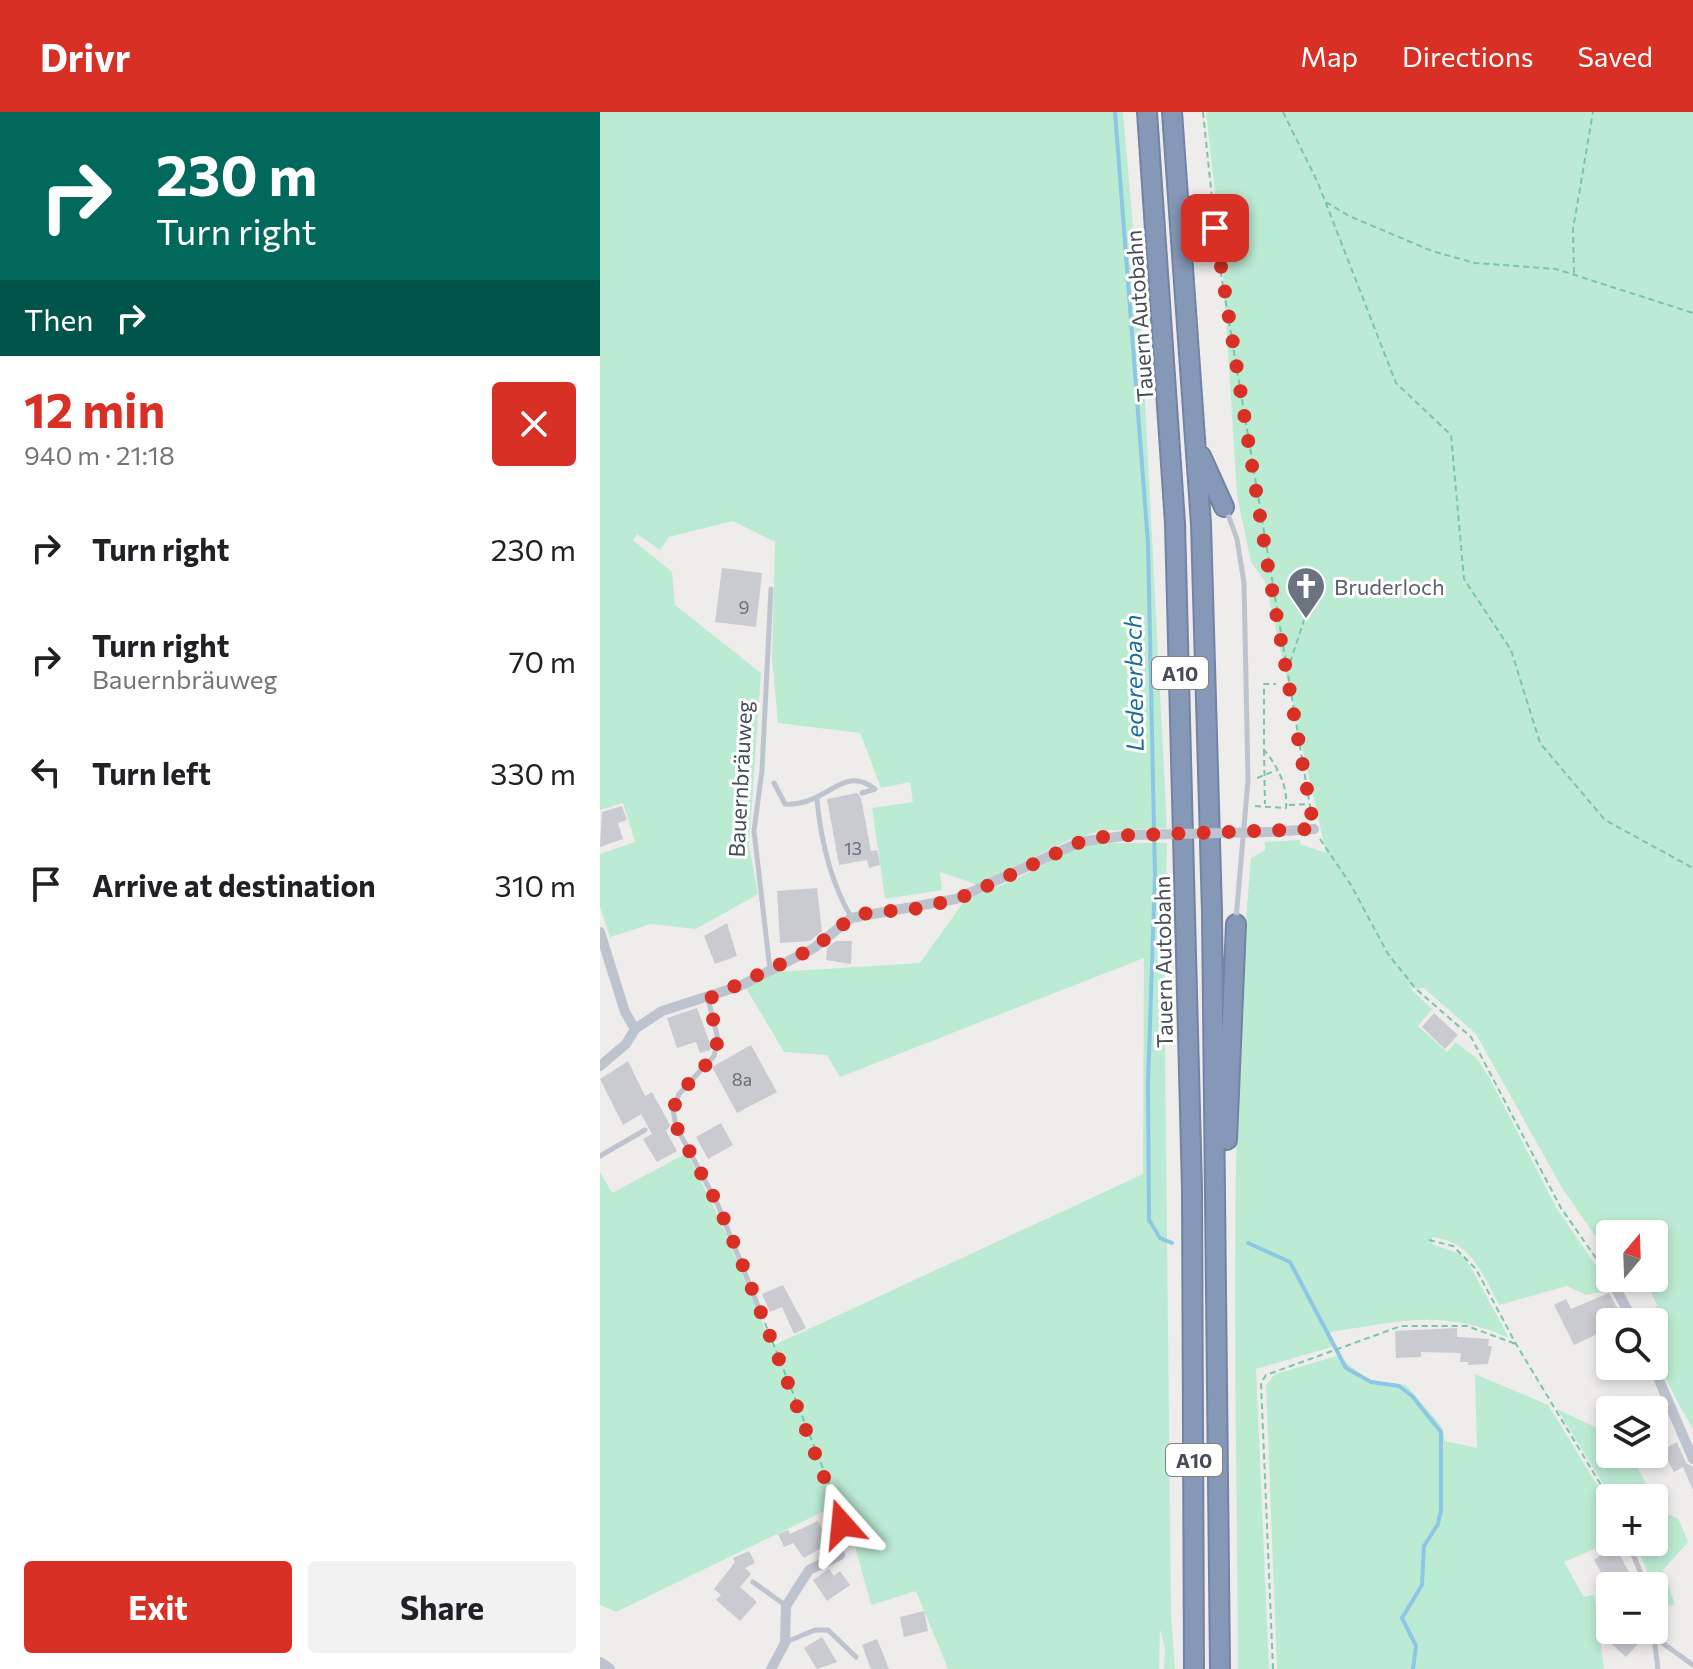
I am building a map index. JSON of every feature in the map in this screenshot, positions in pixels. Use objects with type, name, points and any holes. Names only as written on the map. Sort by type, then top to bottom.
[{"type":"highway","name":"Tauern Autobahn","points":[[1147,112],[1175,523],[1191,1174],[1194,1669]]},
{"type":"highway","name":"A10","points":[[1172,112],[1197,450],[1212,897],[1220,1669]]},
{"type":"highway","points":[[1197,450],[1224,507]]},
{"type":"highway","points":[[1217,1194],[1227,1142],[1236,924]]},
{"type":"street","points":[[600,1066],[626,1044],[635,1029],[662,1011],[708,999],[770,971],[814,948],[851,918],[956,899],[1080,842],[1130,835],[1314,829]]},
{"type":"street","points":[[600,932],[625,1012],[635,1029]]},
{"type":"street","points":[[1659,1380],[1693,1459]]},
{"type":"street","points":[[771,1669],[785,1643],[786,1606],[809,1570],[840,1555]]},
{"type":"street","points":[[600,1663],[609,1669]]},
{"type":"lane","points":[[1224,507],[1237,539],[1244,583],[1248,780],[1236,924]]},
{"type":"lane","name":"Bauernbräuweg","points":[[770,971],[754,831],[762,770],[771,589]]},
{"type":"lane","points":[[774,783],[785,804],[817,800],[854,779],[864,780],[875,789],[862,793]]},
{"type":"lane","points":[[817,800],[820,833],[851,918]]},
{"type":"lane","points":[[708,999],[718,1039],[714,1056],[679,1094],[673,1110],[676,1126],[718,1205],[762,1316]]},
{"type":"lane","points":[[600,1156],[645,1130]]},
{"type":"lane","points":[[753,1582],[786,1606]]},
{"type":"lane","points":[[785,1643],[815,1630],[828,1630],[856,1657]]},
{"type":"lane","points":[[1655,1644],[1658,1669]]},
{"type":"lane","points":[[1667,1644],[1693,1665]]},
{"type":"path","points":[[1203,112],[1218,256],[1314,829],[1351,885],[1388,954],[1416,989],[1471,1037],[1561,1208],[1596,1258]]},
{"type":"path","points":[[1283,112],[1326,202],[1396,383],[1451,435],[1464,579],[1511,650],[1540,743],[1605,820],[1693,868]]},
{"type":"path","points":[[1574,274],[1573,229],[1593,112]]},
{"type":"path","points":[[1326,202],[1349,216],[1432,251],[1475,263],[1556,269],[1693,313]]},
{"type":"path","points":[[1286,674],[1304,620]]},
{"type":"path","points":[[1265,805],[1264,684],[1276,684]]},
{"type":"path","points":[[1264,750],[1277,769],[1287,805]]},
{"type":"path","points":[[1248,780],[1277,769]]},
{"type":"path","points":[[1246,807],[1265,805],[1286,808],[1287,805],[1309,804]]},
{"type":"path","points":[[1429,1240],[1453,1246],[1466,1255],[1600,1484]]},
{"type":"path","points":[[762,1316],[836,1501],[848,1548],[840,1555]]},
{"type":"path","points":[[1273,1669],[1261,1383],[1266,1375],[1401,1326],[1467,1326],[1516,1344]]},
{"type":"green space","points":[[600,112],[1123,112],[1140,306],[1167,828],[1100,831],[1069,840],[978,885],[940,872],[942,890],[885,899],[872,808],[913,802],[910,782],[881,788],[860,733],[778,723],[772,659],[775,542],[733,521],[669,537],[660,550],[637,534],[633,540],[672,572],[675,605],[761,673],[749,845],[758,894],[696,929],[651,924],[610,937],[600,907],[600,854],[635,842],[623,803],[600,810]]},
{"type":"green space","points":[[1206,112],[1693,112],[1693,1429],[1667,1380],[1668,1308],[1655,1308],[1657,1305],[1651,1292],[1668,1292],[1668,1220],[1596,1220],[1596,1237],[1562,1188],[1476,1034],[1424,988],[1411,989],[1432,1009],[1418,1026],[1447,1052],[1456,1042],[1477,1059],[1489,1077],[1557,1209],[1596,1266],[1596,1292],[1599,1292],[1586,1295],[1567,1286],[1499,1305],[1481,1271],[1466,1252],[1446,1240],[1432,1237],[1432,1244],[1460,1254],[1469,1264],[1509,1338],[1462,1323],[1441,1320],[1400,1322],[1330,1332],[1335,1346],[1256,1369],[1269,1669],[1238,1669],[1236,1162],[1251,858],[1265,850],[1265,842],[1300,840],[1300,844],[1326,853],[1265,581],[1251,562],[1237,495],[1222,256]]},
{"type":"green space","points":[[1100,843],[1167,843],[1164,951],[1171,1616],[1175,1669],[1164,1669],[1165,1649],[1160,1629],[1159,1669],[948,1669],[916,1591],[871,1605],[843,1502],[616,1612],[600,1605],[600,1172],[612,1193],[687,1153],[720,1220],[772,1346],[1143,1174],[1144,958],[840,1077],[827,1055],[784,1052],[746,988],[777,972],[920,963],[965,900],[1014,880],[1071,850]]},
{"type":"green space","points":[[1337,1356],[1369,1380],[1406,1385],[1442,1427],[1445,1441],[1477,1448],[1475,1374],[1548,1405],[1596,1484],[1596,1548],[1564,1562],[1584,1597],[1594,1595],[1596,1644],[1601,1644],[1604,1669],[1277,1669],[1266,1385],[1275,1374]]},
{"type":"green space","points":[[1557,1409],[1596,1427],[1596,1468],[1638,1468],[1646,1484],[1603,1484]]},
{"type":"green space","points":[[1668,1515],[1678,1518],[1688,1542],[1664,1572],[1648,1572],[1640,1556],[1668,1556]]},
{"type":"green space","points":[[1668,1585],[1675,1605],[1668,1606]]},
{"type":"building","points":[[722,568],[762,573],[756,627],[715,622]]},
{"type":"building","points":[[857,793],[861,798],[871,851],[877,850],[880,865],[869,868],[867,860],[839,865],[827,799]]},
{"type":"building","points":[[622,806],[627,820],[618,823],[623,839],[600,847],[602,812]]},
{"type":"building","points":[[817,888],[822,931],[810,941],[780,943],[777,891]]},
{"type":"building","points":[[727,923],[737,956],[715,964],[704,936]]},
{"type":"building","points":[[836,941],[852,941],[851,964],[826,960],[827,948]]},
{"type":"building","points":[[697,1008],[711,1046],[710,1050],[700,1053],[696,1042],[677,1048],[667,1018]]},
{"type":"building","points":[[1434,1013],[1458,1035],[1445,1049],[1422,1027]]},
{"type":"building","points":[[751,1045],[777,1092],[737,1113],[712,1067]]},
{"type":"building","points":[[628,1061],[645,1096],[652,1092],[670,1125],[666,1131],[677,1151],[657,1162],[643,1139],[652,1134],[641,1114],[623,1125],[600,1079]]},
{"type":"building","points":[[721,1123],[733,1145],[708,1159],[696,1137]]},
{"type":"building","points":[[783,1285],[806,1328],[794,1334],[782,1307],[770,1312],[762,1294]]},
{"type":"building","points":[[1609,1293],[1617,1308],[1596,1308],[1596,1335],[1574,1345],[1554,1305],[1566,1299],[1571,1309]]},
{"type":"building","points":[[1457,1328],[1457,1337],[1489,1339],[1488,1346],[1492,1346],[1488,1364],[1468,1365],[1468,1362],[1460,1362],[1461,1353],[1421,1352],[1421,1357],[1396,1358],[1395,1331]]},
{"type":"building","points":[[1677,1442],[1686,1463],[1693,1467],[1693,1490],[1683,1467],[1674,1472],[1668,1461],[1668,1447]]},
{"type":"building","points":[[818,1521],[822,1529],[835,1523],[841,1536],[804,1558],[793,1543],[784,1547],[778,1534],[788,1530],[790,1534]]},
{"type":"building","points":[[749,1551],[755,1563],[745,1568],[751,1574],[740,1587],[757,1602],[740,1621],[716,1600],[721,1595],[714,1589],[735,1562],[733,1558]]},
{"type":"building","points":[[1600,1556],[1620,1556],[1629,1572],[1601,1572],[1594,1560]]},
{"type":"building","points":[[829,1569],[834,1576],[840,1571],[850,1585],[827,1601],[813,1580]]},
{"type":"building","points":[[924,1611],[928,1631],[904,1637],[900,1617]]},
{"type":"building","points":[[822,1637],[837,1662],[817,1669],[804,1648]]},
{"type":"building","points":[[877,1639],[889,1669],[871,1669],[862,1645]]},
{"type":"building","points":[[1612,1644],[1638,1644],[1626,1657]]},
{"type":"waterway","name":"Ledererbach","points":[[1115,112],[1148,543],[1155,875],[1148,1084],[1149,1220],[1160,1238],[1172,1243]]},
{"type":"waterway","name":"Ledererbach","points":[[1248,1243],[1290,1262],[1346,1368],[1371,1382],[1399,1386],[1412,1396],[1441,1432],[1441,1510],[1438,1524],[1424,1546],[1422,1585],[1402,1618],[1416,1646],[1413,1669]]},
{"type":"place","name":"Bruderloch","points":[[1306,620]]},
{"type":"route","points":[[842,1524],[836,1501],[740,1258],[718,1205],[676,1126],[673,1110],[679,1094],[714,1056],[718,1039],[708,999],[814,948],[851,918],[867,913],[923,908],[956,899],[1046,856],[1080,842],[1108,836],[1314,829],[1267,561],[1215,228]]}]
